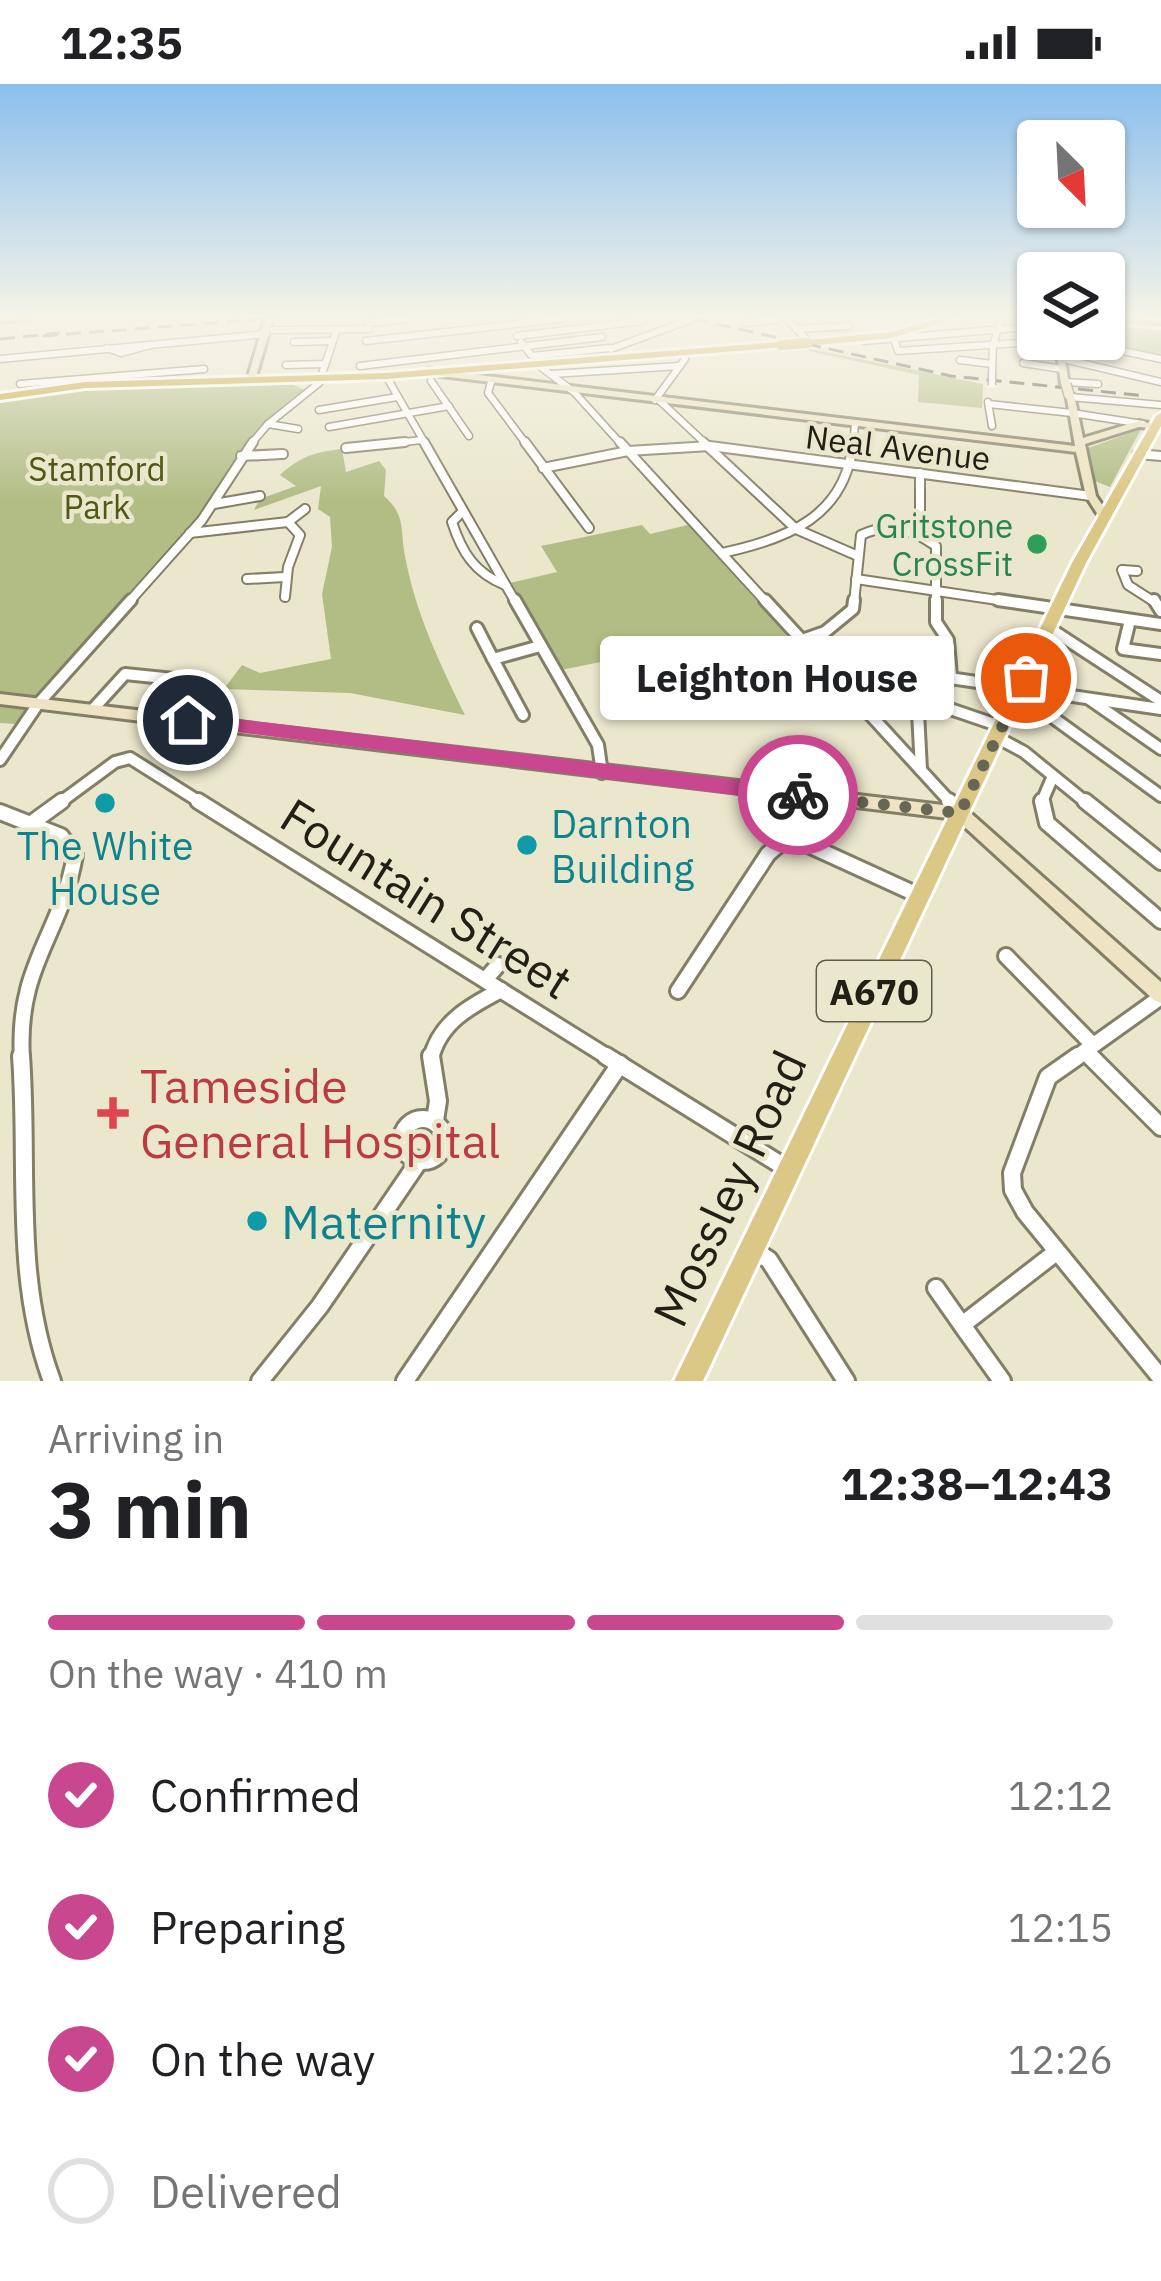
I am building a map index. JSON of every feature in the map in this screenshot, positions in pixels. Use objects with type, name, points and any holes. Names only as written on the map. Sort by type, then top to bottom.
[{"type":"highway","points":[[0,397],[85,385],[284,380]]},
{"type":"main road","name":"A670","points":[[1111,504],[1152,422]]},
{"type":"main road","name":"Mossley Road","points":[[688,1381],[786,1168],[1111,504]]},
{"type":"street","points":[[20,384],[57,380]]},
{"type":"street","points":[[0,760],[38,704],[214,504],[241,456],[268,424],[319,380]]},
{"type":"street","points":[[388,380],[598,745],[602,772]]},
{"type":"street","points":[[435,380],[469,436]]},
{"type":"street","points":[[479,380],[1080,446],[1152,422]]},
{"type":"street","points":[[558,380],[960,813],[1161,995],[1048,1078],[1012,1173],[1013,1190],[1025,1212],[1161,1378]]},
{"type":"street","points":[[657,401],[671,380]]},
{"type":"street","points":[[992,380],[992,385]]},
{"type":"street","points":[[1067,380],[1090,491],[1111,504]]},
{"type":"street","points":[[491,382],[488,393],[589,528]]},
{"type":"street","points":[[1068,390],[1098,384]]},
{"type":"street","points":[[1068,390],[1161,405]]},
{"type":"street","points":[[320,410],[397,397]]},
{"type":"street","points":[[657,401],[796,529],[858,556]]},
{"type":"street","points":[[979,424],[995,426],[989,403],[1152,422]]},
{"type":"street","points":[[329,427],[449,406]]},
{"type":"street","points":[[268,424],[298,429]]},
{"type":"street","points":[[722,554],[796,529],[844,482],[855,424]]},
{"type":"street","points":[[346,448],[422,440]]},
{"type":"street","name":"Neal Avenue","points":[[544,468],[628,451],[710,446],[1090,491]]},
{"type":"street","points":[[241,456],[283,454]]},
{"type":"street","points":[[1137,454],[1161,456]]},
{"type":"street","points":[[920,473],[920,522]]},
{"type":"street","points":[[1090,491],[1111,504]]},
{"type":"street","points":[[214,504],[260,496]]},
{"type":"street","points":[[190,533],[288,522],[305,509]]},
{"type":"street","points":[[463,512],[452,522],[459,546],[480,576],[505,585]]},
{"type":"street","points":[[285,597],[286,577],[300,535],[288,522]]},
{"type":"street","points":[[802,640],[825,632],[853,609],[860,535],[876,526],[917,531],[936,545],[936,622],[948,640],[951,677]]},
{"type":"street","points":[[1137,571],[1117,568],[1129,586],[1154,600],[1161,611]]},
{"type":"street","points":[[247,579],[286,577]]},
{"type":"street","points":[[856,579],[1161,624]]},
{"type":"street","points":[[1130,620],[1123,649],[1161,654]]},
{"type":"street","points":[[477,628],[523,716]]},
{"type":"street","points":[[1049,628],[1161,705]]},
{"type":"street","points":[[493,659],[540,646]]},
{"type":"street","points":[[819,658],[951,677],[1019,693],[1161,705]]},
{"type":"street","points":[[916,672],[921,771]]},
{"type":"street","points":[[94,708],[125,674],[203,682]]},
{"type":"street","points":[[1019,693],[1161,796]]},
{"type":"street","points":[[1087,697],[1161,749]]},
{"type":"street","points":[[918,698],[1000,732],[1161,862]]},
{"type":"street","points":[[0,699],[960,813]]},
{"type":"street","name":"Fountain Street","points":[[29,825],[115,762],[130,758],[786,1168]]},
{"type":"street","points":[[1053,776],[1039,812],[1046,824],[1161,920]]},
{"type":"street","points":[[0,812],[61,836],[75,855],[72,883],[22,999],[27,1158],[24,1244],[36,1330],[52,1381]]},
{"type":"street","points":[[678,991],[768,854],[784,840],[804,843],[920,896]]},
{"type":"street","points":[[1006,956],[1161,1127]]},
{"type":"street","points":[[485,980],[498,964]]},
{"type":"street","points":[[435,1120],[441,1097],[430,1071],[431,1051],[460,1013],[501,990]]},
{"type":"street","points":[[405,1381],[620,1064]]},
{"type":"street","points":[[419,1161],[404,1152],[404,1132],[415,1121],[435,1120]]},
{"type":"street","points":[[260,1381],[320,1306],[419,1161],[434,1157],[443,1145],[444,1130],[435,1120]]},
{"type":"street","points":[[749,1246],[769,1260],[846,1381]]},
{"type":"street","points":[[962,1325],[1055,1253]]},
{"type":"street","points":[[936,1288],[1002,1381]]},
{"type":"green space","points":[[919,380],[983,384],[982,408],[918,402]]},
{"type":"green space","name":"Stamford Park","points":[[157,384],[292,384],[306,391],[254,434],[190,528],[30,702],[17,724],[0,723],[0,403],[69,390]]},
{"type":"green space","points":[[1141,429],[1110,487],[1095,481],[1088,448]]},
{"type":"green space","points":[[342,449],[346,472],[379,461],[386,470],[384,496],[399,516],[415,597],[465,715],[350,693],[224,689],[242,665],[260,673],[331,659],[322,594],[332,547],[330,517],[318,509],[321,486],[254,510],[260,499],[296,486],[280,475],[295,463]]},
{"type":"green space","points":[[642,525],[650,534],[688,525],[786,633],[783,651],[705,641],[561,670],[510,583],[557,572],[541,546]]},
{"type":"railway","points":[[985,380],[1146,396]]},
{"type":"way so far","points":[[798,795],[960,813],[1026,678]]},
{"type":"place","name":"Gritstone CrossFit","points":[[1037,544]]},
{"type":"place","name":"Leighton House","points":[[1026,678]]},
{"type":"place","name":"The White House","points":[[105,803]]},
{"type":"place","name":"Darnton Building","points":[[527,845]]},
{"type":"place","name":"Tameside General Hospital","points":[[113,1113]]},
{"type":"place","name":"Maternity","points":[[257,1221]]},
{"type":"route","points":[[188,720],[798,795]]}]
